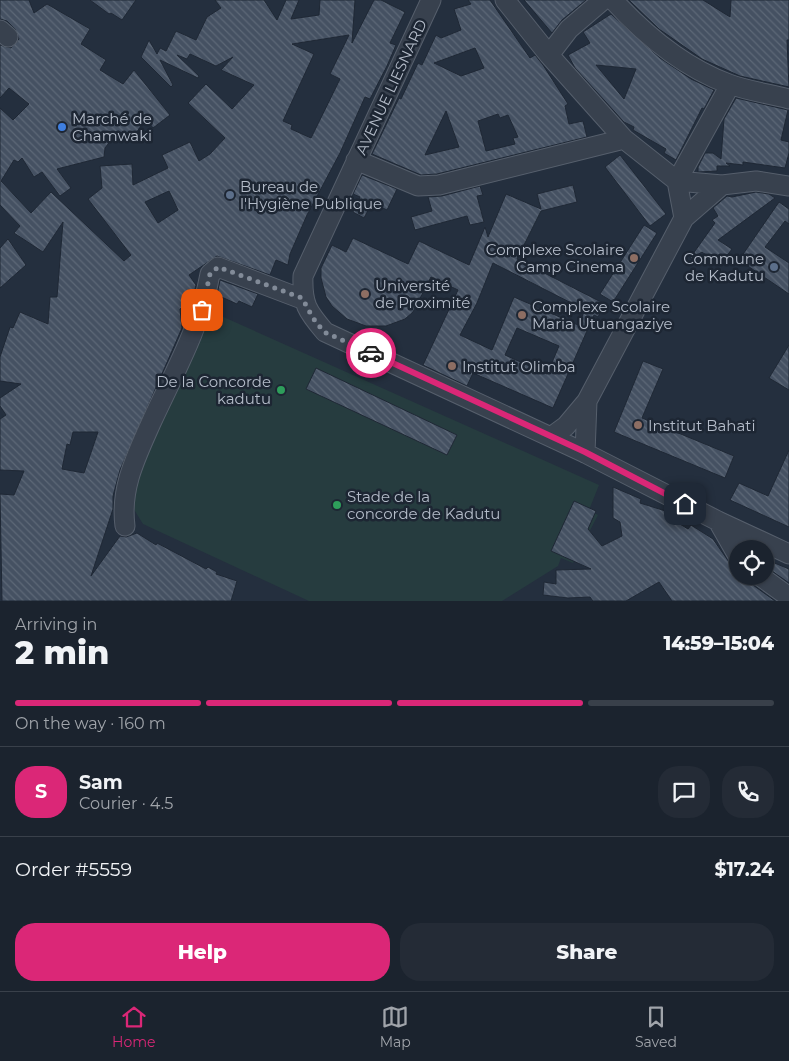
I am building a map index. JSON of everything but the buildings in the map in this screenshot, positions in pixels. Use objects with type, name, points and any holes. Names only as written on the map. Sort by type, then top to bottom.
[{"type":"street","name":"AVENUE LIESNARD","points":[[302,298],[303,276],[431,0]]},
{"type":"street","points":[[505,0],[549,55],[624,139],[677,181],[722,185],[756,181],[789,186]]},
{"type":"street","points":[[549,55],[570,30],[603,0]]},
{"type":"street","points":[[613,0],[637,26],[694,68],[730,85],[789,98]]},
{"type":"street","points":[[684,218],[677,181],[730,85]]},
{"type":"street","points":[[356,160],[418,186],[439,185],[624,139]]},
{"type":"street","points":[[551,437],[566,426],[587,401],[684,218],[722,185]]},
{"type":"street","points":[[125,526],[123,513],[130,472],[202,310],[210,274],[218,267],[302,298],[313,318],[324,332],[585,452],[718,521],[789,554]]},
{"type":"street","points":[[585,452],[587,401]]},
{"type":"street","points":[[718,521],[729,540]]},
{"type":"street","points":[[772,585],[789,597]]},
{"type":"green space","name":"De la Concorde kadutu","points":[[210,311],[599,485],[589,510],[598,515],[573,563],[561,558],[558,566],[502,601],[309,601],[143,524],[130,503],[137,469]]},
{"type":"way so far","points":[[202,310],[210,274],[218,267],[302,298],[313,318],[324,332],[371,353]]},
{"type":"place","name":"Marché de Chamwaki","points":[[62,127]]},
{"type":"place","name":"Bureau de l'Hygiène Publique","points":[[230,195]]},
{"type":"place","name":"Complexe Scolaire Camp Cinema","points":[[634,258]]},
{"type":"place","name":"Commune de Kadutu","points":[[774,267]]},
{"type":"place","name":"Université de Proximité","points":[[365,294]]},
{"type":"place","name":"Complexe Scolaire Maria Utuangaziye","points":[[522,315]]},
{"type":"place","name":"Institut Olimba","points":[[452,366]]},
{"type":"place","name":"De la Concorde kadutu","points":[[281,390]]},
{"type":"place","name":"Institut Bahati","points":[[638,425]]},
{"type":"place","name":"Stade de la concorde de Kadutu","points":[[337,505]]},
{"type":"route","points":[[371,353],[585,452],[685,504]]}]
